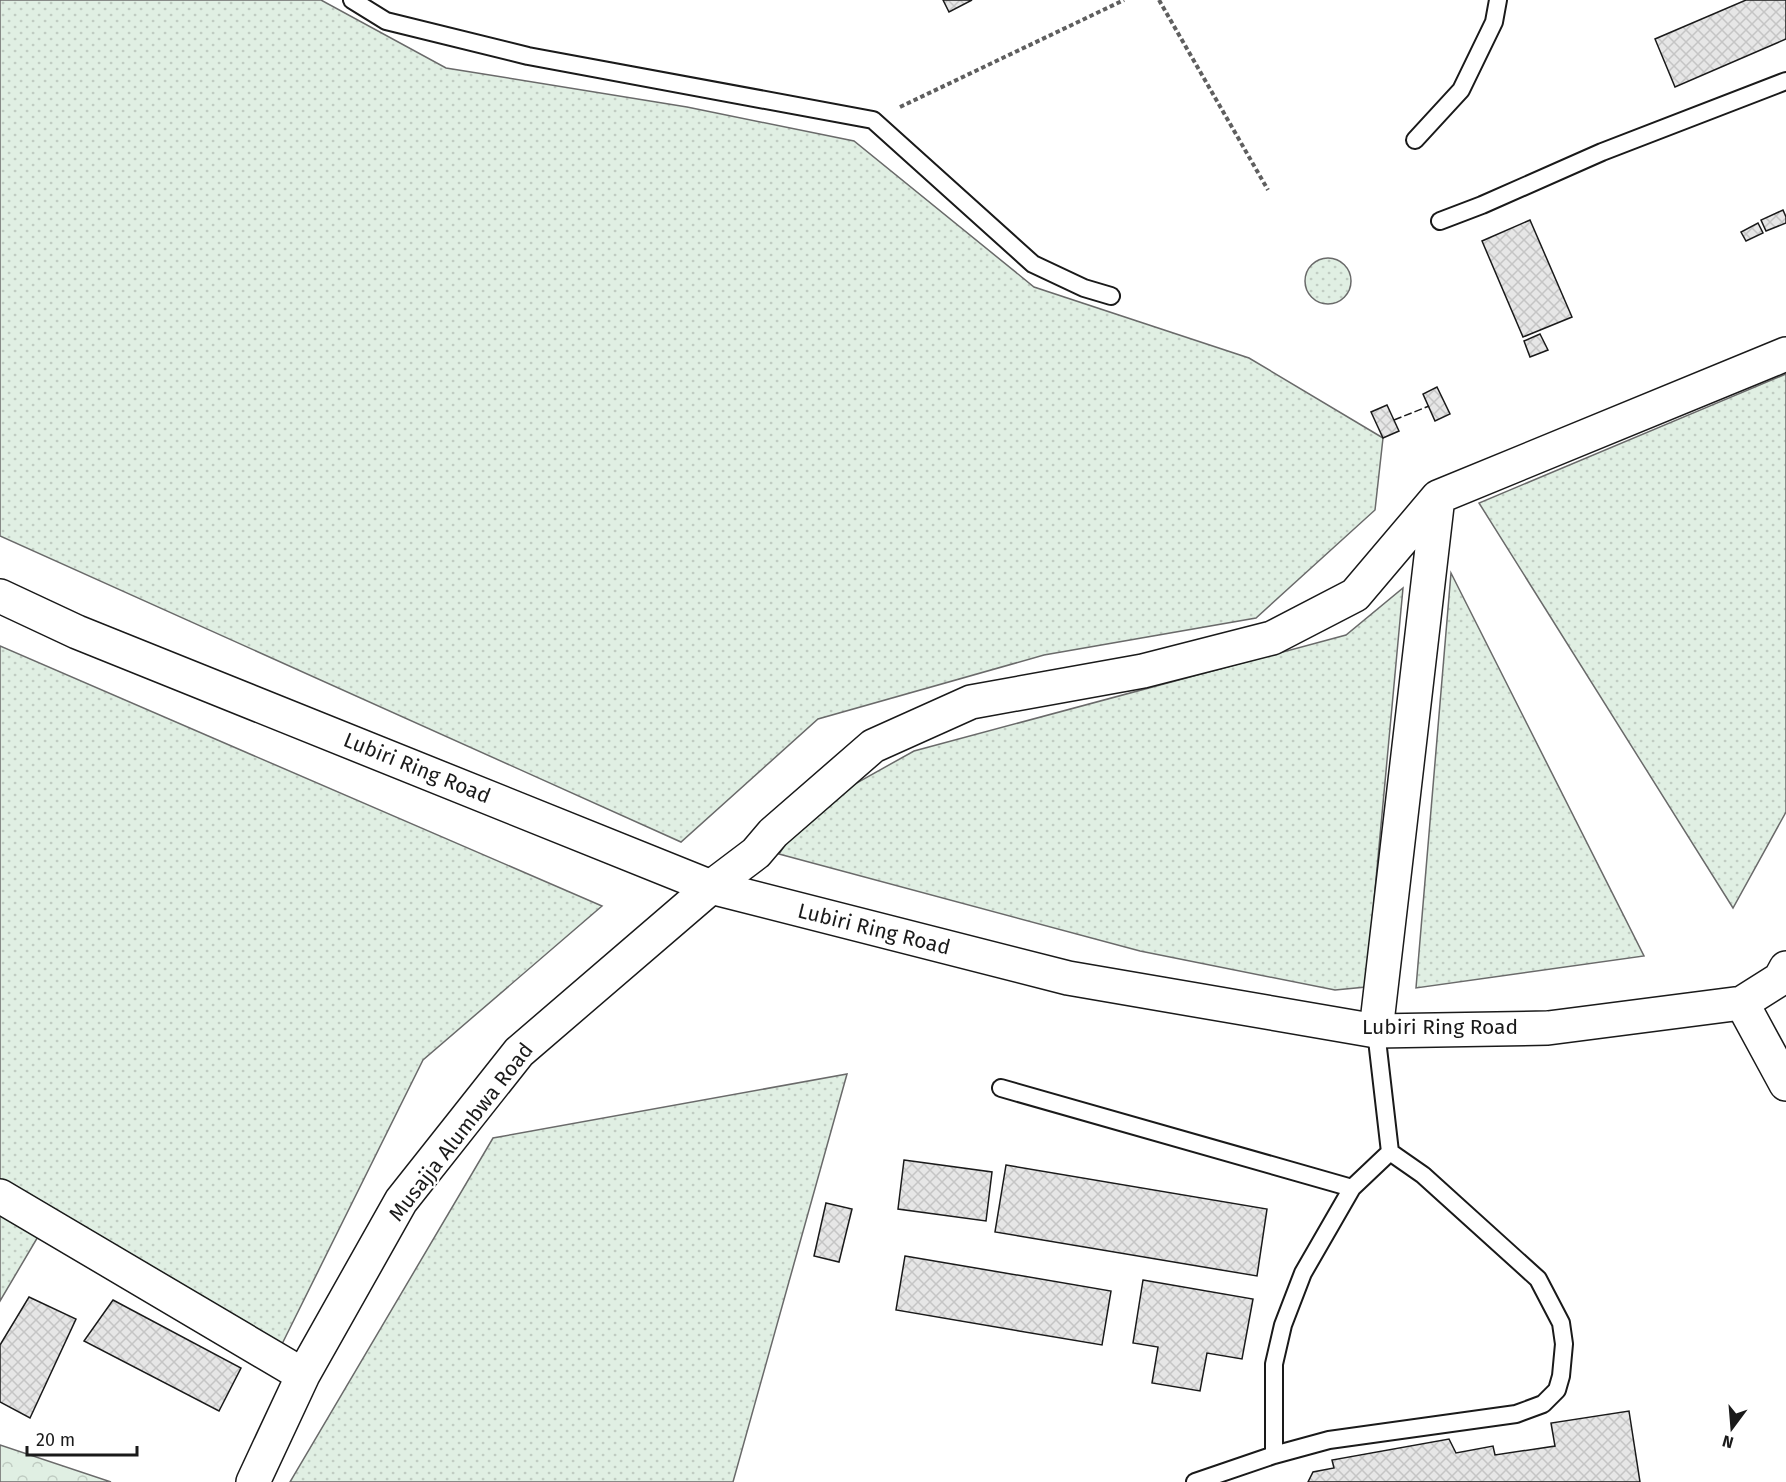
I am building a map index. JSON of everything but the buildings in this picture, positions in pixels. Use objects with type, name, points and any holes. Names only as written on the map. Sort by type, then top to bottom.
[{"type":"street","points":[[1376,1030],[1438,497],[1786,354]]},
{"type":"street","name":"Musajja Alumbwa Road","points":[[253,1482],[303,1375],[401,1201],[519,1052],[711,887],[756,853],[773,833],[873,746],[971,702],[1143,671],[1272,638],[1355,595],[1438,497]]},
{"type":"street","name":"Lubiri Ring Road","points":[[0,596],[77,632],[711,887],[1068,978],[1376,1030],[1548,1028],[1742,1003],[1780,979],[1786,968]]},
{"type":"street","points":[[1742,1003],[1786,1084]]},
{"type":"street","points":[[0,1196],[303,1375]]},
{"type":"lane","points":[[352,0],[386,21],[528,56],[873,120],[1032,264],[1084,288],[1111,296]]},
{"type":"lane","points":[[1415,140],[1461,90],[1494,22],[1498,0]]},
{"type":"lane","points":[[1440,221],[1602,152],[1786,81]]},
{"type":"lane","points":[[1195,1482],[1274,1455],[1329,1440],[1516,1414],[1542,1404],[1557,1390],[1561,1376],[1564,1344],[1561,1323],[1538,1279],[1424,1175],[1390,1152],[1376,1030]]},
{"type":"lane","points":[[1001,1088],[1352,1188]]},
{"type":"lane","points":[[1274,1455],[1274,1364],[1283,1325],[1303,1273],[1352,1188],[1390,1152]]},
{"type":"path","points":[[873,120],[1124,0]]},
{"type":"path","points":[[1159,0],[1268,190]]},
{"type":"green space","points":[[0,0],[321,0],[446,68],[687,107],[854,141],[1034,287],[1249,358],[1383,438],[1375,510],[1256,618],[1044,655],[818,719],[681,842],[0,536]]},
{"type":"green space","points":[[1328,258],[1344,265],[1351,281],[1344,297],[1328,304],[1312,297],[1305,281],[1312,265]]},
{"type":"green space","points":[[1786,374],[1786,812],[1733,908],[1479,503]]},
{"type":"green space","points":[[1451,573],[1644,956],[1416,988]]},
{"type":"green space","points":[[1403,588],[1366,987],[1335,990],[1140,951],[779,854],[790,837],[844,790],[914,751],[1346,635]]},
{"type":"green space","points":[[0,646],[602,906],[423,1060],[280,1348],[0,1192]]},
{"type":"green space","points":[[847,1074],[733,1482],[290,1482],[493,1138]]},
{"type":"green space","points":[[0,1213],[39,1235],[0,1301]]},
{"type":"green space","points":[[0,1445],[111,1482],[0,1482]]},
{"type":"fence","points":[[1394,420],[1429,406]]}]
